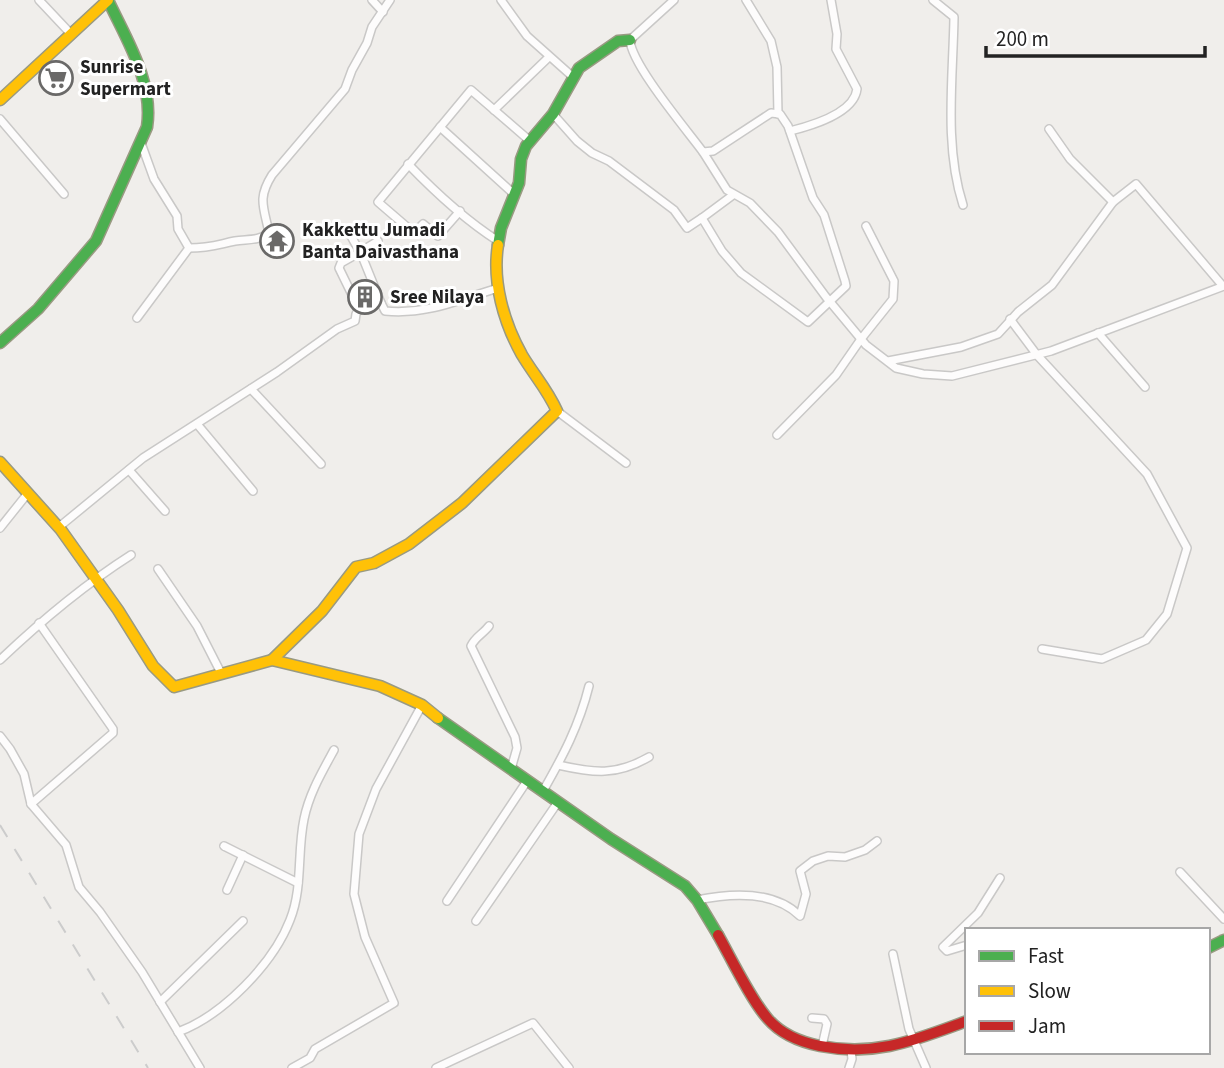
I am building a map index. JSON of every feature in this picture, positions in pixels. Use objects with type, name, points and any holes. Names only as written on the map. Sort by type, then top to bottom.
[{"type":"main road","points":[[0,100],[108,0],[138,64],[150,107],[150,117],[141,143],[96,241],[38,309],[2,339]]},
{"type":"main road","points":[[272,660],[322,611],[356,567],[374,563],[409,544],[484,483],[557,411],[548,391],[523,357],[509,328],[495,270],[498,241],[516,195],[521,159],[526,146],[553,114],[573,77],[587,61],[618,41],[630,40]]},
{"type":"main road","points":[[0,462],[11,479],[28,492],[59,527],[166,681],[174,687],[272,660],[380,686],[422,705],[527,781],[685,886],[697,900],[765,1016],[775,1028],[822,1046],[872,1050],[914,1040],[965,1022]]},
{"type":"street","points":[[39,0],[71,34]]},
{"type":"street","points":[[372,0],[383,12]]},
{"type":"street","points":[[189,248],[210,248],[263,237],[269,233],[262,199],[263,189],[345,89],[352,70],[368,43],[372,27],[390,0]]},
{"type":"street","points":[[501,0],[527,36],[573,77]]},
{"type":"street","points":[[702,218],[722,251],[741,273],[808,322],[846,286],[824,215],[813,198],[789,131],[778,114],[777,68],[771,41],[746,0]]},
{"type":"street","points":[[789,131],[817,125],[847,106],[856,95],[857,89],[836,49],[837,34],[831,0]]},
{"type":"street","points":[[933,0],[954,17],[953,153],[955,179],[963,205]]},
{"type":"street","points":[[669,1],[630,40],[630,50],[639,66],[733,195],[750,202],[778,232],[830,303],[861,339],[896,368],[923,374],[952,376],[1037,355],[1223,285],[1136,184],[1113,202],[1052,285],[1010,319],[998,334],[961,347],[888,361]]},
{"type":"street","points":[[494,110],[549,57]]},
{"type":"street","points":[[460,211],[438,236],[423,224],[414,233],[378,202],[471,90],[530,141]]},
{"type":"street","points":[[703,152],[713,151],[771,113],[778,114]]},
{"type":"street","points":[[553,114],[585,147],[609,161],[674,210],[687,228],[733,195]]},
{"type":"street","points":[[0,119],[64,194]]},
{"type":"street","points":[[440,127],[516,195]]},
{"type":"street","points":[[1049,129],[1070,159],[1113,202]]},
{"type":"street","points":[[141,143],[155,179],[172,204],[182,238],[189,248]]},
{"type":"street","points":[[408,164],[431,188],[498,241]]},
{"type":"street","points":[[777,435],[836,375],[893,299],[894,281],[866,226]]},
{"type":"street","points":[[347,229],[362,256],[385,311],[407,313],[430,310],[498,288]]},
{"type":"street","points":[[359,309],[339,268],[341,263],[378,241]]},
{"type":"street","points":[[137,318],[189,248]]},
{"type":"street","points":[[59,527],[144,458],[337,329],[355,321],[359,309],[381,303]]},
{"type":"street","points":[[1010,319],[1037,355],[1147,474],[1187,548],[1167,614],[1146,640],[1102,659],[1042,649]]},
{"type":"street","points":[[1098,333],[1145,387]]},
{"type":"street","points":[[251,388],[321,464]]},
{"type":"street","points":[[557,411],[626,463]]},
{"type":"street","points":[[197,424],[253,491]]},
{"type":"street","points":[[129,470],[165,511]]},
{"type":"street","points":[[0,528],[28,492]]},
{"type":"street","points":[[0,660],[39,623],[96,577],[131,555]]},
{"type":"street","points":[[158,569],[197,626],[221,673]]},
{"type":"street","points":[[30,804],[113,733],[113,729],[39,623]]},
{"type":"street","points":[[489,626],[483,634],[474,639],[471,646],[515,737],[517,748],[511,769]]},
{"type":"street","points":[[543,792],[581,718],[589,686]]},
{"type":"street","points":[[292,1068],[310,1058],[314,1049],[394,1003],[365,937],[354,894],[359,834],[376,789],[422,705]]},
{"type":"street","points":[[0,736],[24,774],[30,804],[66,845],[79,887],[100,912],[200,1068]]},
{"type":"street","points":[[178,1032],[192,1027],[218,1009],[251,981],[290,920],[298,883],[304,817],[316,784],[334,750]]},
{"type":"street","points":[[558,765],[585,771],[612,772],[633,766],[649,757]]},
{"type":"street","points":[[447,901],[527,781]]},
{"type":"street","points":[[476,921],[558,802]]},
{"type":"street","points":[[697,900],[742,893],[789,905],[800,916],[806,894],[800,871],[828,856],[845,857],[865,850],[877,841]]},
{"type":"street","points":[[225,846],[298,883]]},
{"type":"street","points":[[227,890],[243,855]]},
{"type":"street","points":[[1180,872],[1224,919]]},
{"type":"street","points":[[965,946],[951,951],[943,947],[978,913],[1000,878]]},
{"type":"street","points":[[160,1002],[243,921]]},
{"type":"street","points":[[893,954],[914,1040],[926,1068]]},
{"type":"street","points":[[813,1018],[824,1019],[827,1024],[822,1046]]},
{"type":"street","points":[[436,1068],[533,1023],[569,1068]]},
{"type":"street","points":[[849,1068],[851,1050]]},
{"type":"railway","points":[[0,825],[148,1068]]},
{"type":"traffic: fast","points":[[0,343],[38,309],[96,241],[147,127],[148,110],[142,77],[108,0]]},
{"type":"traffic: fast","points":[[498,245],[501,228],[519,183],[521,159],[526,146],[553,114],[579,68],[618,41],[630,40]]},
{"type":"traffic: fast","points":[[438,718],[611,839],[685,886],[697,900],[718,935]]},
{"type":"traffic: fast","points":[[1210,947],[1224,940]]},
{"type":"traffic: slow","points":[[0,100],[108,0]]},
{"type":"traffic: slow","points":[[272,660],[322,611],[356,567],[374,563],[409,544],[462,503],[557,411],[522,355],[505,316],[498,288],[498,245]]},
{"type":"traffic: slow","points":[[0,462],[61,530],[118,610],[153,666],[174,687],[272,660],[380,686],[422,705],[438,718]]},
{"type":"traffic: jam","points":[[718,935],[748,990],[768,1019],[791,1037],[805,1042],[840,1049],[877,1048],[912,1040],[965,1022]]},
{"type":"place","name":"Sunrise Supermart","points":[[56,78]]},
{"type":"place","name":"Kakkettu Jumadi Banta Daivasthana","points":[[277,241]]},
{"type":"place","name":"Sree Nilaya","points":[[365,297]]}]
